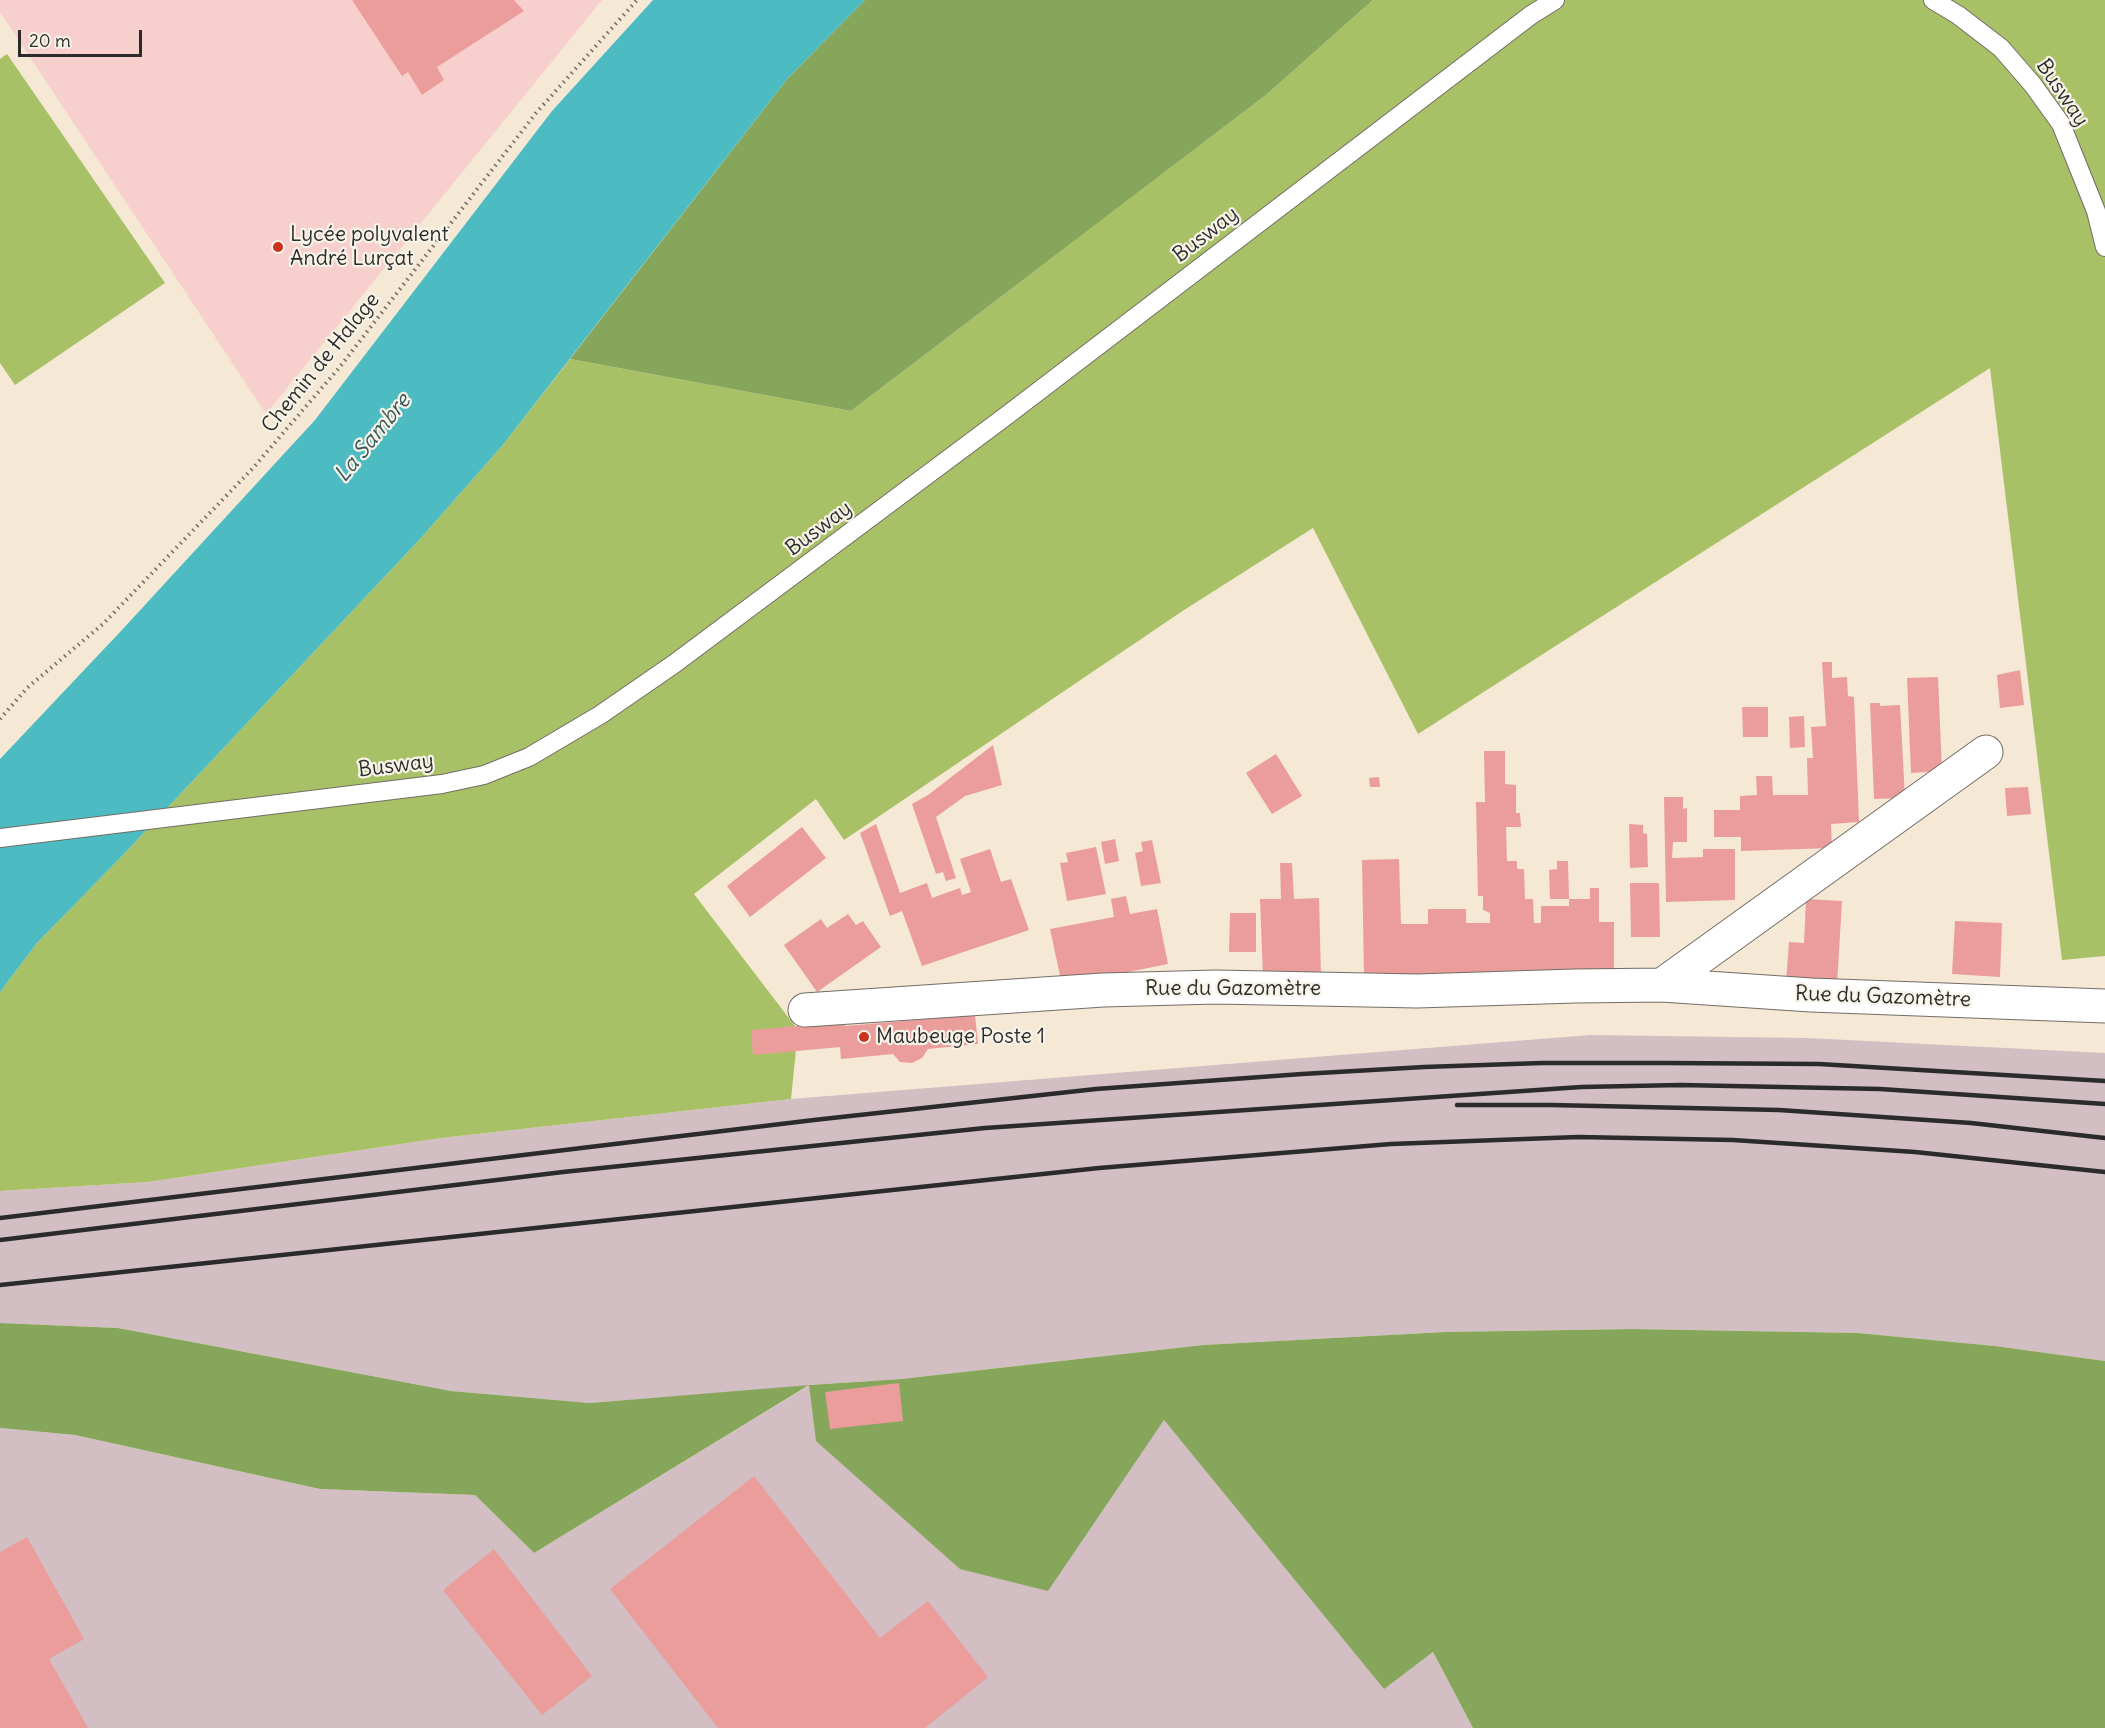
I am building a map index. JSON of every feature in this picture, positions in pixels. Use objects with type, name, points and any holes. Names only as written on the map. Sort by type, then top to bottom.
[{"type":"street","points":[[1662,985],[1986,752]]},
{"type":"street","name":"Rue du Gazomètre","points":[[805,1010],[1103,990],[1216,987],[1417,991],[1662,985],[1811,995],[2105,1006]]},
{"type":"lane","name":"Busway","points":[[0,838],[441,784],[484,775],[529,757],[600,715],[674,664],[997,423],[1531,15],[1555,0]]},
{"type":"lane","name":"Busway","points":[[1933,0],[1958,15],[2001,48],[2033,85],[2061,124],[2096,211],[2105,247]]},
{"type":"path","name":"Chemin de Halage","points":[[0,719],[27,688],[103,624],[253,468],[339,368],[536,113],[637,0]]},
{"type":"shaded area","name":"Lycée polyvalent André Lurçat","points":[[0,0],[602,0],[266,414],[0,12]]},
{"type":"shaded area","points":[[1590,1035],[1807,1038],[2105,1053],[2105,1361],[1995,1346],[1858,1333],[1633,1329],[1445,1332],[1203,1345],[901,1379],[810,1385],[1164,1420],[1384,1688],[1433,1652],[1473,1728],[0,1728],[0,1428],[75,1435],[320,1489],[475,1495],[534,1553],[808,1386],[590,1403],[451,1391],[118,1328],[0,1323],[0,1191],[148,1182],[441,1138],[791,1099]]},
{"type":"green space","points":[[865,0],[1373,0],[1266,95],[851,411],[570,359],[788,78]]},
{"type":"green space","points":[[1373,0],[2105,0],[2105,956],[2062,960],[1990,368],[1418,734],[1313,528],[1181,612],[844,840],[816,799],[694,894],[798,1030],[791,1099],[441,1138],[148,1182],[0,1191],[0,992],[37,943],[123,855],[420,539],[502,446],[570,359],[851,411],[1266,95]]},
{"type":"green space","points":[[7,54],[165,283],[15,385],[0,363],[0,59]]},
{"type":"green space","points":[[0,1323],[118,1328],[451,1391],[590,1403],[809,1385],[534,1553],[475,1495],[320,1489],[75,1435],[0,1428]]},
{"type":"green space","points":[[1633,1329],[1858,1333],[1995,1346],[2105,1361],[2105,1728],[1473,1728],[1433,1652],[1384,1689],[1164,1420],[1048,1591],[960,1569],[816,1441],[809,1385],[901,1379],[1203,1345],[1445,1332]]},
{"type":"water","name":"La Sambre","points":[[653,0],[865,0],[788,78],[502,446],[420,539],[123,855],[37,943],[0,992],[0,759],[315,420],[552,111]]},
{"type":"building","points":[[352,0],[514,0],[524,11],[437,67],[444,80],[422,95],[408,72],[402,76]]},
{"type":"building","points":[[1822,662],[1832,662],[1832,678],[1847,677],[1848,696],[1854,697],[1859,822],[1831,824],[1832,848],[1741,851],[1741,837],[1714,837],[1714,810],[1740,810],[1740,796],[1757,795],[1756,776],[1772,776],[1773,795],[1808,795],[1807,758],[1813,758],[1811,727],[1826,726]]},
{"type":"building","points":[[2020,670],[2024,705],[2000,708],[1997,675]]},
{"type":"building","points":[[1938,677],[1942,771],[1911,773],[1907,678]]},
{"type":"building","points":[[1870,703],[1880,703],[1880,706],[1900,705],[1905,798],[1874,799]]},
{"type":"building","points":[[1742,707],[1768,707],[1768,737],[1743,737]]},
{"type":"building","points":[[1804,716],[1805,747],[1790,748],[1789,717]]},
{"type":"building","points":[[993,745],[1002,785],[965,796],[936,817],[956,878],[946,881],[943,872],[936,874],[912,804],[928,795]]},
{"type":"building","points":[[1484,751],[1505,751],[1505,784],[1516,785],[1516,813],[1520,813],[1521,827],[1506,827],[1507,861],[1517,861],[1517,869],[1524,869],[1525,899],[1533,899],[1534,923],[1541,923],[1541,906],[1569,906],[1569,899],[1590,899],[1590,888],[1599,888],[1599,922],[1614,922],[1614,971],[1364,977],[1362,860],[1399,859],[1401,924],[1428,924],[1428,909],[1466,909],[1466,923],[1490,923],[1490,913],[1483,910],[1483,896],[1478,896],[1476,802],[1485,802]]},
{"type":"building","points":[[1276,754],[1302,796],[1272,814],[1246,773]]},
{"type":"building","points":[[1379,777],[1380,787],[1370,787],[1369,778]]},
{"type":"building","points":[[2028,787],[2031,814],[2007,816],[2005,788]]},
{"type":"building","points":[[1664,797],[1683,797],[1683,809],[1687,808],[1687,842],[1673,842],[1672,858],[1703,857],[1703,849],[1735,849],[1735,900],[1666,902]]},
{"type":"building","points":[[876,824],[900,893],[927,883],[932,898],[960,888],[962,895],[971,892],[960,859],[990,849],[1001,882],[1011,879],[1029,930],[922,966],[902,911],[890,916],[860,833]]},
{"type":"building","points":[[1629,824],[1643,825],[1643,833],[1647,834],[1648,867],[1630,868]]},
{"type":"building","points":[[802,827],[826,858],[750,917],[727,886]]},
{"type":"building","points":[[1115,839],[1119,861],[1105,864],[1101,842]]},
{"type":"building","points":[[1152,840],[1161,883],[1141,886],[1135,853],[1143,851],[1141,842]]},
{"type":"building","points":[[1096,847],[1106,894],[1067,901],[1060,863],[1068,862],[1066,853]]},
{"type":"building","points":[[1557,861],[1568,861],[1569,899],[1550,899],[1549,870],[1557,869]]},
{"type":"building","points":[[1280,863],[1292,863],[1294,899],[1319,898],[1321,976],[1263,977],[1260,899],[1281,899]]},
{"type":"building","points":[[1630,883],[1659,883],[1660,937],[1631,937]]},
{"type":"building","points":[[1126,896],[1130,914],[1157,909],[1168,964],[1062,985],[1050,929],[1114,917],[1111,899]]},
{"type":"building","points":[[1806,899],[1842,901],[1837,985],[1786,982],[1789,942],[1804,943]]},
{"type":"building","points":[[1230,913],[1256,913],[1256,952],[1229,952]]},
{"type":"building","points":[[848,914],[856,925],[863,921],[881,947],[817,992],[784,945],[821,919],[827,928]]},
{"type":"building","points":[[1955,921],[2002,923],[2000,977],[1952,974]]},
{"type":"building","name":"Maubeuge Poste 1","points":[[975,1015],[978,1044],[928,1049],[922,1058],[912,1063],[900,1062],[893,1054],[841,1059],[840,1047],[753,1055],[751,1030],[845,1022],[845,1026]]},
{"type":"building","points":[[899,1383],[903,1421],[830,1429],[825,1392]]},
{"type":"building","points":[[754,1476],[880,1638],[928,1601],[988,1677],[925,1728],[718,1728],[610,1589]]},
{"type":"building","points":[[27,1537],[84,1639],[49,1659],[88,1728],[0,1728],[0,1552]]},
{"type":"building","points":[[494,1549],[592,1676],[542,1715],[443,1590]]},
{"type":"railway","points":[[0,1218],[814,1120],[1096,1089],[1302,1074],[1542,1063],[1819,1064],[2105,1081]]},
{"type":"railway","points":[[0,1240],[563,1172],[985,1128],[1581,1087],[1681,1085],[1880,1089],[2105,1104]]},
{"type":"railway","points":[[1457,1105],[1779,1110],[1971,1123],[2105,1138]]},
{"type":"railway","points":[[0,1285],[1099,1168],[1391,1144],[1578,1137],[1733,1140],[1915,1152],[2105,1172]]},
{"type":"place","name":"Lycée polyvalent André Lurçat","points":[[278,247]]},
{"type":"place","name":"Maubeuge Poste 1","points":[[864,1037]]}]
